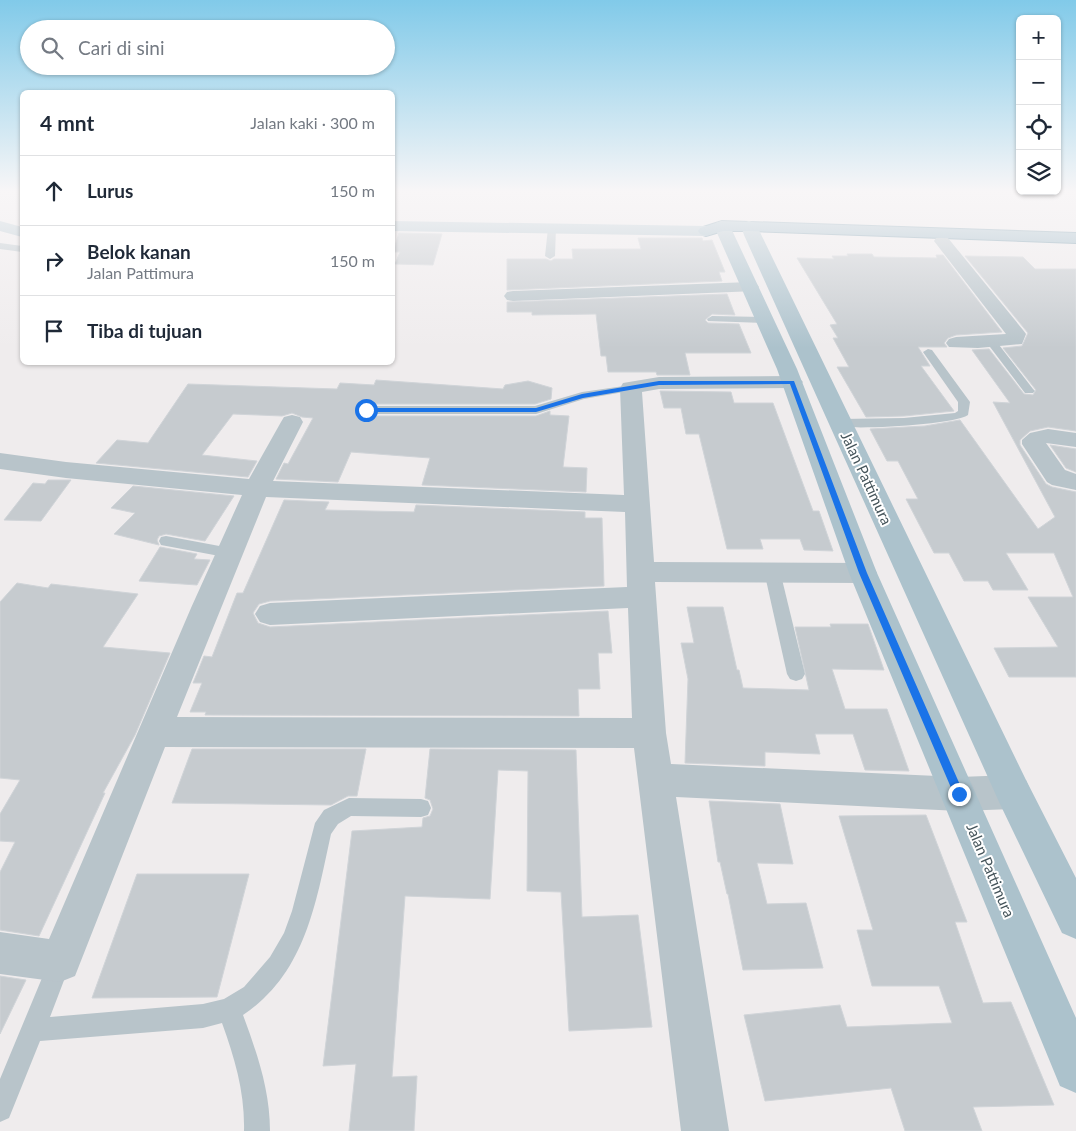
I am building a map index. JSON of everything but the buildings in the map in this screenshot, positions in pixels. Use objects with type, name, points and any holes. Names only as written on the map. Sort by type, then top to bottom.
[{"type":"highway","points":[[963,243],[1076,247]]},
{"type":"main road","name":"Jalan Pattimura","points":[[735,243],[750,287],[792,382],[863,573],[1076,1070]]},
{"type":"main road","name":"Jalan Pattimura","points":[[738,243],[841,423],[1013,792],[1076,919]]},
{"type":"street","points":[[943,243],[1016,334],[1016,340],[992,343],[956,343]]},
{"type":"street","points":[[513,296],[750,287]]},
{"type":"street","points":[[705,1131],[649,733],[631,388],[659,383],[792,382]]},
{"type":"street","points":[[0,953],[60,961],[205,608],[257,488],[292,422]]},
{"type":"street","points":[[1076,440],[1047,436],[1037,437],[1034,440],[1034,444],[1056,476],[1076,482]]},
{"type":"street","points":[[0,461],[66,470],[257,488],[637,504]]},
{"type":"street","points":[[270,614],[640,584],[772,571],[863,573]]},
{"type":"street","points":[[154,732],[649,733]]},
{"type":"street","points":[[655,780],[959,794],[1013,792]]},
{"type":"lane","points":[[550,256],[551,243]]},
{"type":"lane","points":[[0,246],[20,249]]},
{"type":"lane","points":[[712,318],[764,320]]},
{"type":"lane","points":[[992,343],[1029,391]]},
{"type":"lane","points":[[841,423],[904,422],[958,416],[964,412],[964,402],[928,352]]},
{"type":"lane","points":[[366,410],[536,410],[582,396],[631,388]]},
{"type":"lane","points":[[166,541],[230,553]]},
{"type":"lane","points":[[772,571],[796,674]]},
{"type":"lane","points":[[32,1030],[204,1016],[229,1010],[252,995],[278,965],[292,940],[303,911],[322,830],[331,817],[349,807],[421,808]]},
{"type":"lane","points":[[0,1109],[60,961]]},
{"type":"lane","points":[[229,1010],[248,1062],[256,1093],[257,1131]]},
{"type":"route","points":[[366,410],[459,412],[536,410],[582,396],[659,383],[792,382],[863,573],[959,794]]}]
